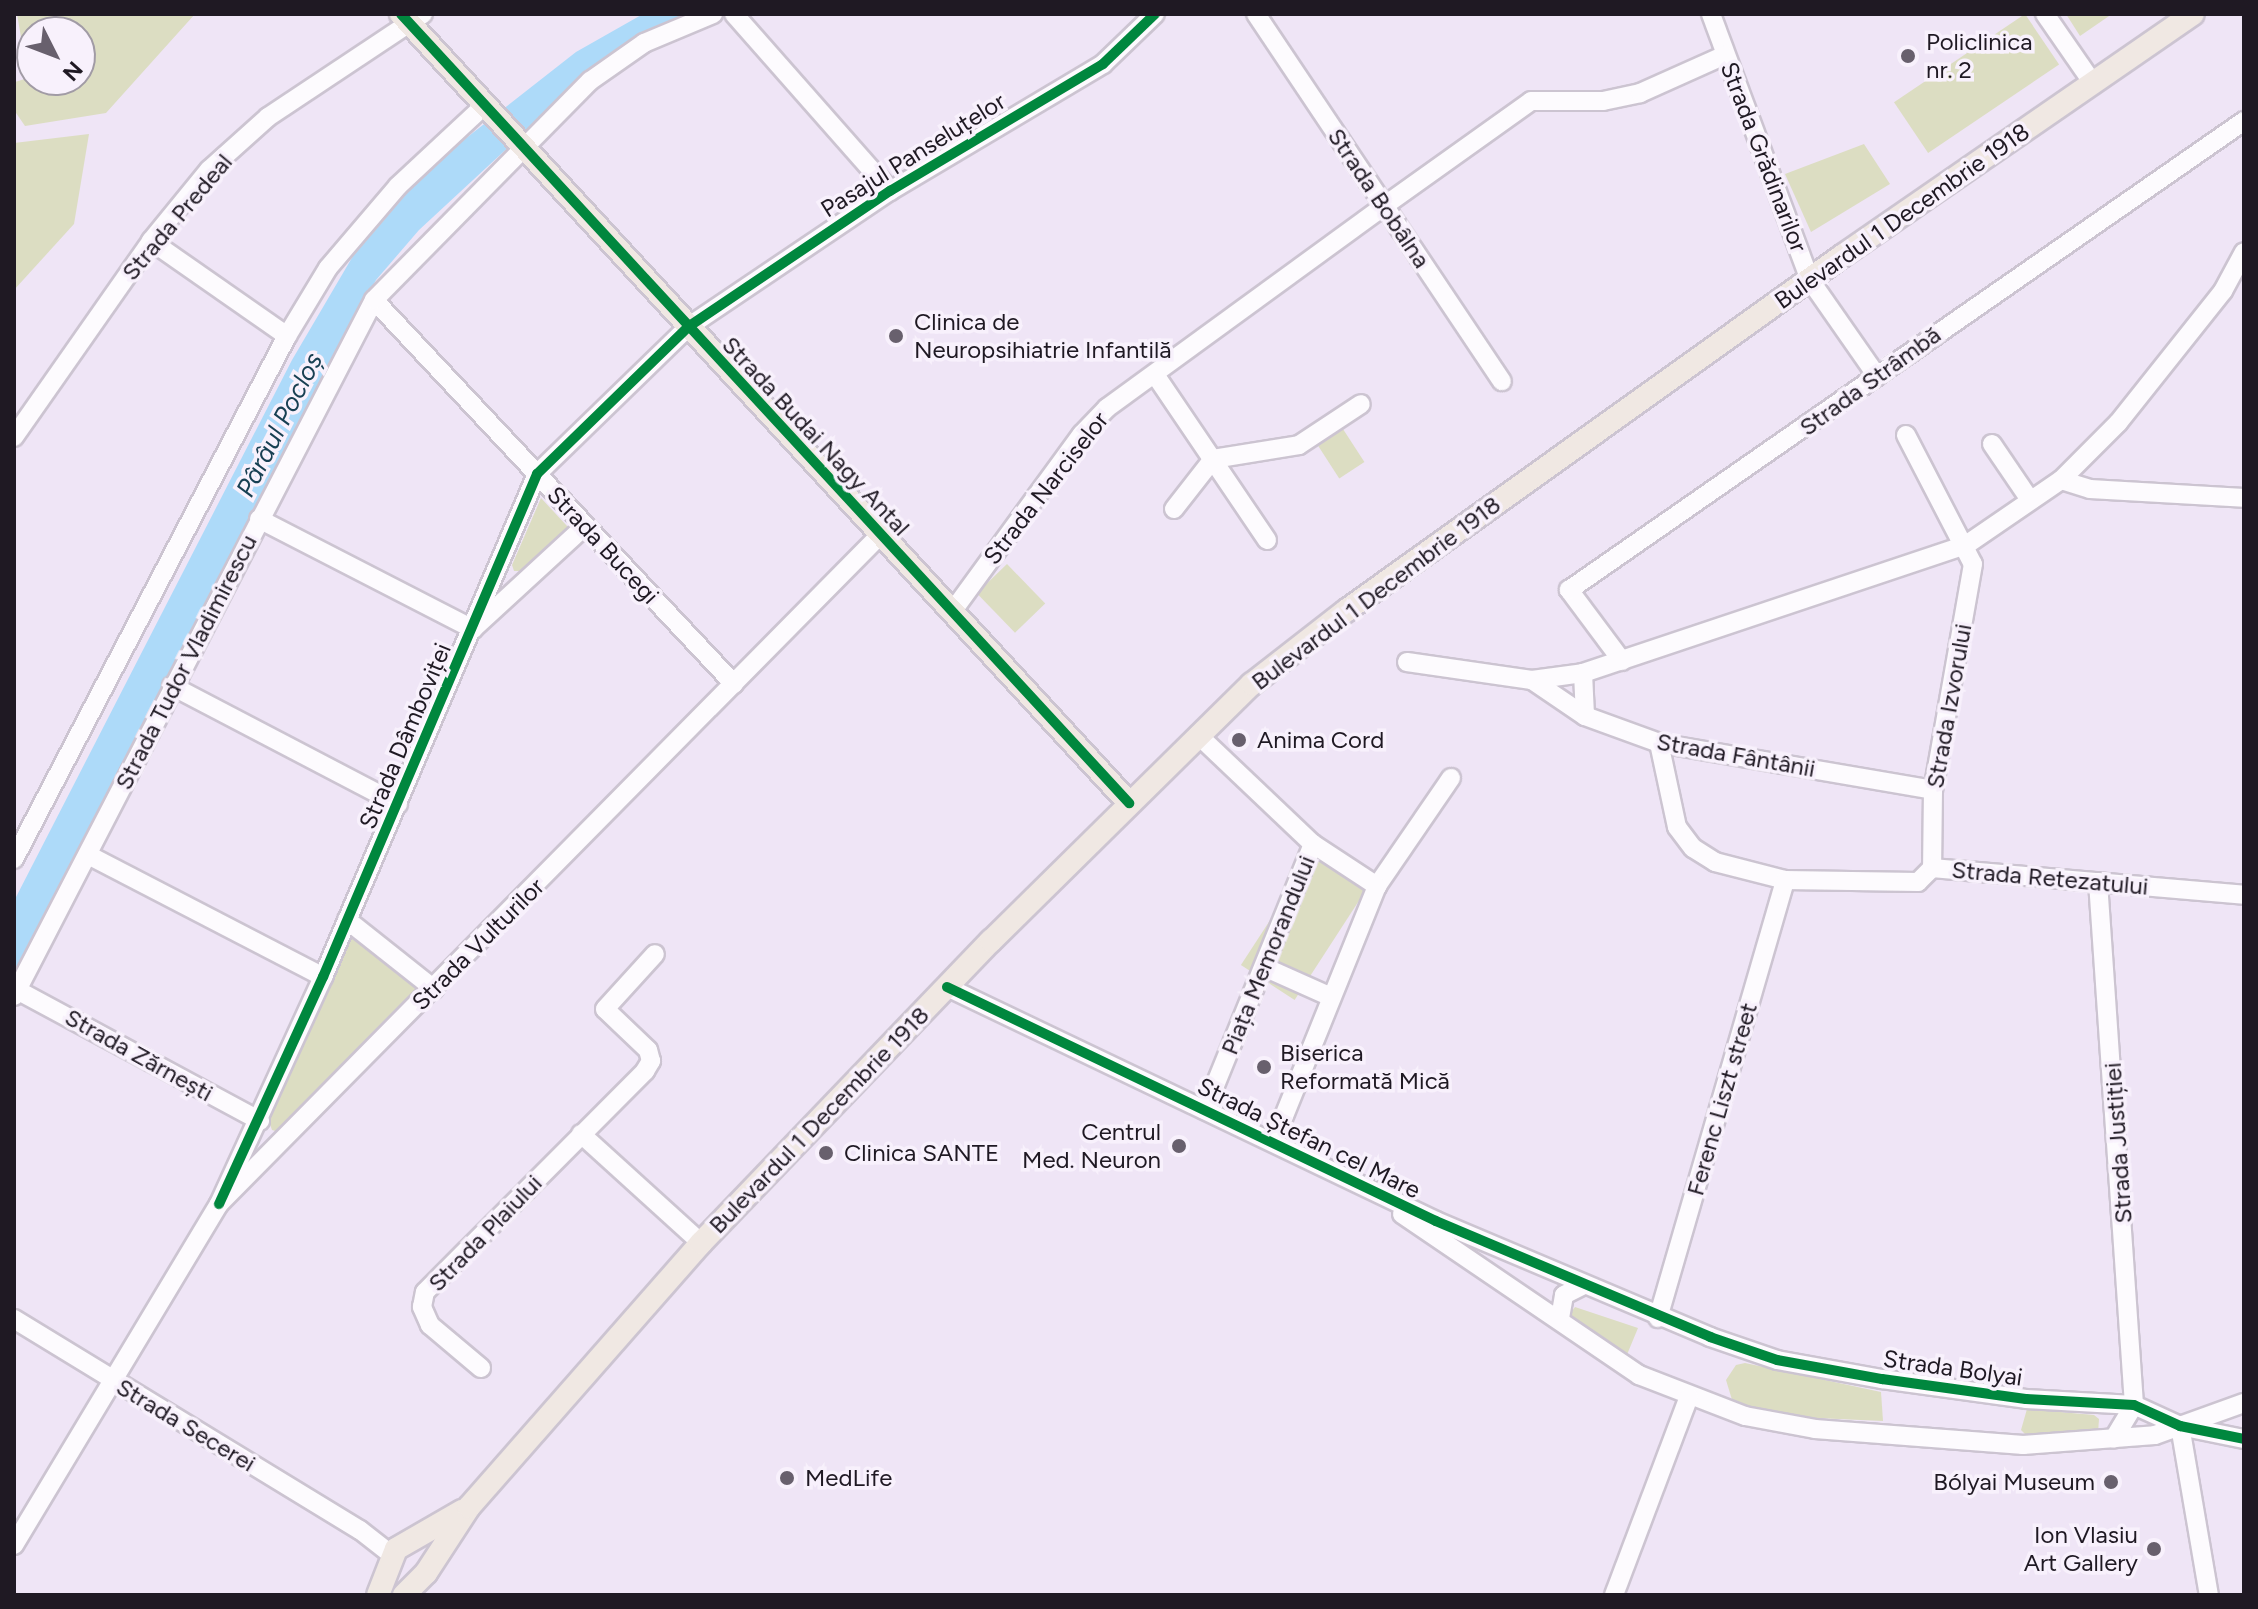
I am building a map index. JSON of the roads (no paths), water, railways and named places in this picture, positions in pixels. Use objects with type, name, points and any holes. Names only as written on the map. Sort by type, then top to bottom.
[{"type":"main road","name":"Bulevardul 1 Decembrie 1918","points":[[404,1595],[425,1572],[469,1507],[701,1243],[1129,803],[1198,735],[1303,642],[1810,280],[2193,14]]},
{"type":"main road","name":"Strada Budai Nagy Antal","points":[[412,17],[688,327],[1129,803]]},
{"type":"main road","name":"Bulevardul 1 Decembrie 1918","points":[[398,1551],[469,1507]]},
{"type":"main road","points":[[398,1551],[428,1551],[425,1572],[399,1576],[398,1551]]},
{"type":"main road","points":[[378,1595],[398,1551]]},
{"type":"street","name":"Strada Tudor Vladimirescu","points":[[16,993],[374,300],[523,145],[615,60],[713,14]]},
{"type":"street","points":[[734,14],[890,191]]},
{"type":"street","name":"Pasajul Panseluțelor","points":[[688,327],[890,191],[1103,64],[1155,14]]},
{"type":"street","name":"Strada Bobâlna","points":[[1256,14],[1502,381]]},
{"type":"street","name":"Strada Grădinarilor","points":[[1711,14],[1810,280],[1877,376]]},
{"type":"street","points":[[2045,14],[2092,82]]},
{"type":"street","name":"Strada Predeal","points":[[14,437],[151,241],[209,170],[268,117],[412,17]]},
{"type":"street","name":"Strada Narciselor","points":[[952,612],[1082,434],[1107,408],[1156,376],[1384,206],[1531,101],[1603,101],[1640,93],[1725,55]]},
{"type":"street","points":[[14,859],[287,336],[360,229],[490,108]]},
{"type":"street","name":"Strada Strâmbă","points":[[1622,661],[1569,590],[2244,121]]},
{"type":"street","points":[[151,241],[287,336]]},
{"type":"street","points":[[1407,662],[1532,680],[1583,673],[1966,545],[2061,480],[2118,423],[2223,291],[2244,252]]},
{"type":"street","points":[[2223,291],[2244,294]]},
{"type":"street","name":"Strada Bucegi","points":[[374,300],[734,684]]},
{"type":"street","name":"Strada Dâmboviței","points":[[219,1204],[260,1121],[323,977],[537,474],[688,327]]},
{"type":"street","points":[[1156,376],[1267,540]]},
{"type":"street","points":[[1174,509],[1213,459],[1299,445],[1361,404]]},
{"type":"street","points":[[1906,435],[1966,545]]},
{"type":"street","points":[[1992,444],[2030,500]]},
{"type":"street","points":[[2061,480],[2090,489],[2244,498]]},
{"type":"street","points":[[259,519],[473,629]]},
{"type":"street","name":"Strada Dâmboviței","points":[[473,629],[585,526]]},
{"type":"street","name":"Strada Vulturilor","points":[[14,1545],[110,1379],[219,1204],[880,535]]},
{"type":"street","name":"Strada Izvorului","points":[[1932,868],[1933,790],[1973,564],[1966,545]]},
{"type":"street","points":[[1583,673],[1585,716]]},
{"type":"street","points":[[1532,680],[1585,716]]},
{"type":"street","points":[[172,686],[398,804]]},
{"type":"street","name":"Strada Fântânii","points":[[1585,716],[1659,743],[1933,790]]},
{"type":"street","name":"Piața Memorandului","points":[[1198,735],[1313,844],[1377,886]]},
{"type":"street","name":"Strada Retezatului","points":[[1659,743],[1677,827],[1693,848],[1715,862],[1785,880],[1918,882],[1932,868],[2244,895]]},
{"type":"street","points":[[1274,1141],[1377,886],[1451,778]]},
{"type":"street","name":"Piața Memorandului","points":[[1205,1110],[1313,844]]},
{"type":"street","points":[[88,855],[323,977]]},
{"type":"street","name":"Ferenc Liszt street","points":[[1658,1318],[1785,880]]},
{"type":"street","name":"Strada Justiției","points":[[2098,882],[2134,1405]]},
{"type":"street","points":[[347,920],[434,989]]},
{"type":"street","name":"Strada Plaiului","points":[[481,1368],[430,1325],[422,1307],[425,1292],[651,1061],[648,1050],[605,1009],[655,954]]},
{"type":"street","points":[[1264,967],[1331,997]]},
{"type":"street","name":"Strada Ștefan cel Mare","points":[[947,987],[1582,1286],[1658,1318]]},
{"type":"street","name":"Strada Zărnești","points":[[16,993],[260,1121]]},
{"type":"street","points":[[581,1134],[701,1243]]},
{"type":"street","name":"Strada Ștefan cel Mare","points":[[1351,1178],[1560,1318],[1639,1375],[1689,1397]]},
{"type":"street","points":[[1560,1318],[1564,1295],[1582,1286]]},
{"type":"street","name":"Strada Bolyai","points":[[1658,1318],[1792,1363],[2026,1399],[2134,1405],[2180,1426],[2244,1439]]},
{"type":"street","name":"Strada Secerei","points":[[14,1319],[398,1551]]},
{"type":"street","points":[[1614,1595],[1689,1397]]},
{"type":"street","name":"Strada Bolyai","points":[[1689,1397],[1745,1416],[1815,1429],[2023,1445],[2155,1435],[2244,1403]]},
{"type":"street","points":[[2114,1438],[2134,1405]]},
{"type":"street","points":[[2180,1426],[2209,1595]]},
{"type":"water","name":"Pârâul Pocloș","points":[[643,14],[699,14],[609,54],[419,230],[376,280],[14,983],[14,901],[292,360],[353,256],[408,192],[456,146],[576,52]]},
{"type":"place","name":"Policlinica nr. 2","points":[[1908,56]]},
{"type":"place","name":"Clinica de Neuropsihiatrie Infantilă","points":[[896,336]]},
{"type":"place","name":"Anima Cord","points":[[1239,740]]},
{"type":"place","name":"Biserica Reformată Mică","points":[[1264,1067]]},
{"type":"place","name":"Centrul Med. Neuron","points":[[1179,1146]]},
{"type":"place","name":"Clinica SANTE","points":[[826,1153]]},
{"type":"place","name":"MedLife","points":[[787,1478]]},
{"type":"place","name":"Bólyai Museum","points":[[2111,1482]]},
{"type":"place","name":"Ion Vlasiu Art Gallery","points":[[2154,1549]]}]
